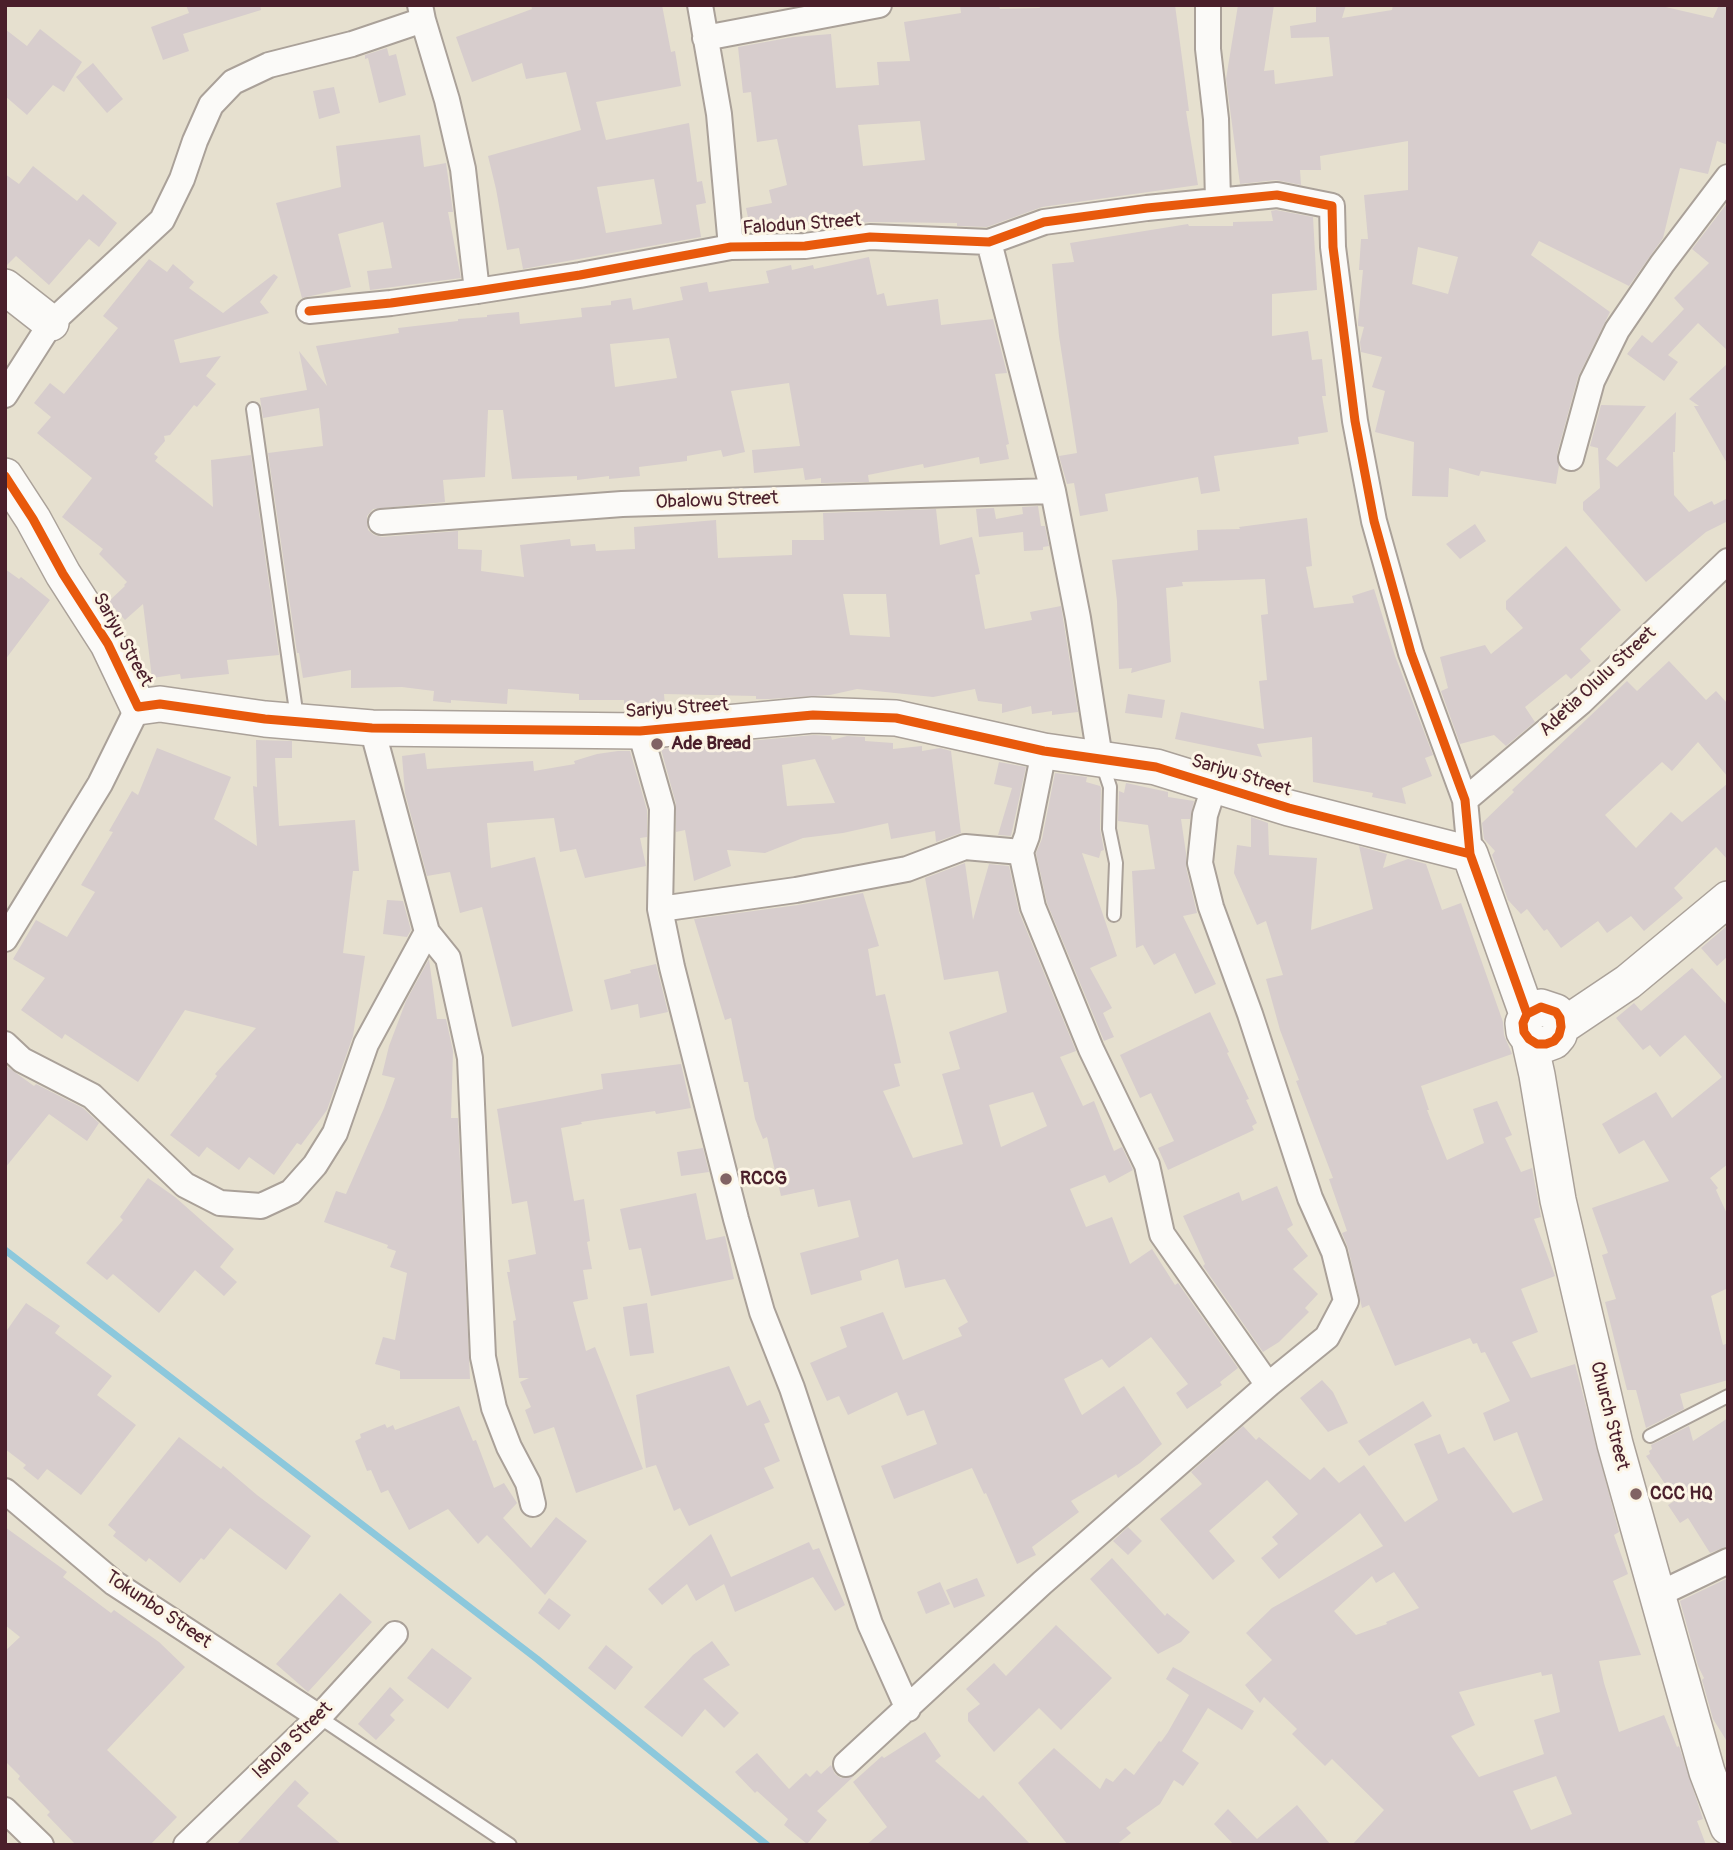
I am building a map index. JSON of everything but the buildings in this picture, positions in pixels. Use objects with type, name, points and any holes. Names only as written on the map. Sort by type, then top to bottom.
[{"type":"street","points":[[699,5],[719,114],[731,247]]},
{"type":"street","points":[[705,38],[879,5]]},
{"type":"street","points":[[1208,5],[1208,49],[1216,119],[1218,201]]},
{"type":"street","points":[[5,395],[51,323],[162,220],[182,179],[211,104],[233,82],[269,65],[352,44],[421,13],[447,100],[463,169],[477,291]]},
{"type":"street","points":[[1572,458],[1592,381],[1617,330],[1676,244],[1728,177]]},
{"type":"street","name":"Falodun Street","points":[[309,311],[477,291],[731,247],[805,246],[870,237],[989,242],[1044,222],[1277,195],[1332,206],[1333,247],[1354,421],[1374,521],[1411,653],[1465,800]]},
{"type":"street","points":[[989,242],[1053,491],[1078,618],[1100,758]]},
{"type":"street","points":[[5,287],[51,323]]},
{"type":"street","name":"Sariyu Street","points":[[5,476],[108,644],[138,707],[160,705],[372,728],[640,731],[813,715],[896,718],[1044,751],[1156,767],[1214,787],[1470,854]]},
{"type":"street","name":"Obalowu Street","points":[[381,522],[622,504],[1053,491]]},
{"type":"street","name":"Adetia Olulu Street","points":[[1465,800],[1581,702],[1728,561]]},
{"type":"street","points":[[5,939],[100,784],[138,707]]},
{"type":"street","points":[[372,728],[427,932],[448,958],[470,1058],[483,1357],[494,1408],[509,1447],[528,1483],[533,1504]]},
{"type":"street","points":[[640,731],[662,808],[660,909],[672,967],[762,1312],[792,1388],[870,1625],[908,1709]]},
{"type":"street","points":[[1044,751],[1027,836],[1021,852],[1033,907],[1064,986],[1147,1165],[1162,1234],[1268,1385]]},
{"type":"street","points":[[846,1764],[1042,1583],[1268,1385],[1327,1337],[1346,1301],[1334,1252],[1310,1198],[1250,1014],[1211,906],[1200,863],[1205,815],[1214,787]]},
{"type":"street","points":[[1465,800],[1470,854]]},
{"type":"street","points":[[660,909],[796,890],[907,869],[965,847],[1021,852]]},
{"type":"street","name":"Church Street","points":[[1470,854],[1528,1027],[1558,1200],[1615,1444],[1707,1772],[1728,1827]]},
{"type":"street","points":[[1528,1027],[1537,1044],[1553,1041],[1561,1027],[1628,982],[1728,899]]},
{"type":"street","points":[[5,1044],[22,1060],[92,1096],[185,1185],[220,1203],[261,1206],[291,1192],[315,1165],[335,1133],[366,1044],[427,932]]},
{"type":"street","name":"Tokunbo Street","points":[[5,1491],[114,1583],[319,1717]]},
{"type":"street","points":[[1657,1595],[1728,1561]]},
{"type":"street","name":"Ishola Street","points":[[198,1841],[319,1717],[395,1633]]},
{"type":"street","points":[[5,1810],[41,1845]]},
{"type":"lane","points":[[253,409],[298,722]]},
{"type":"lane","points":[[1100,758],[1110,787],[1109,829],[1116,863],[1114,915]]},
{"type":"lane","points":[[1650,1436],[1728,1396]]},
{"type":"lane","points":[[319,1717],[510,1845]]},
{"type":"waterway","points":[[5,1250],[537,1659],[767,1845]]},
{"type":"cycle path","points":[[309,311],[477,291],[731,247],[805,246],[870,237],[989,242],[1044,222],[1277,195],[1332,206],[1333,247],[1355,421],[1374,521],[1411,653],[1465,800],[1470,854],[1527,1014],[1523,1023],[1524,1032],[1537,1044],[1554,1041],[1559,1035],[1560,1018],[1556,1012],[1541,1007],[1527,1014]]},
{"type":"cycle path","points":[[5,476],[108,644],[138,707],[160,704],[265,719],[372,728],[640,731],[813,715],[896,718],[1044,751],[1156,767],[1289,808],[1470,854]]},
{"type":"place","name":"Ade Bread","points":[[657,744]]},
{"type":"place","name":"RCCG","points":[[726,1179]]},
{"type":"place","name":"CCC HQ","points":[[1636,1494]]}]
